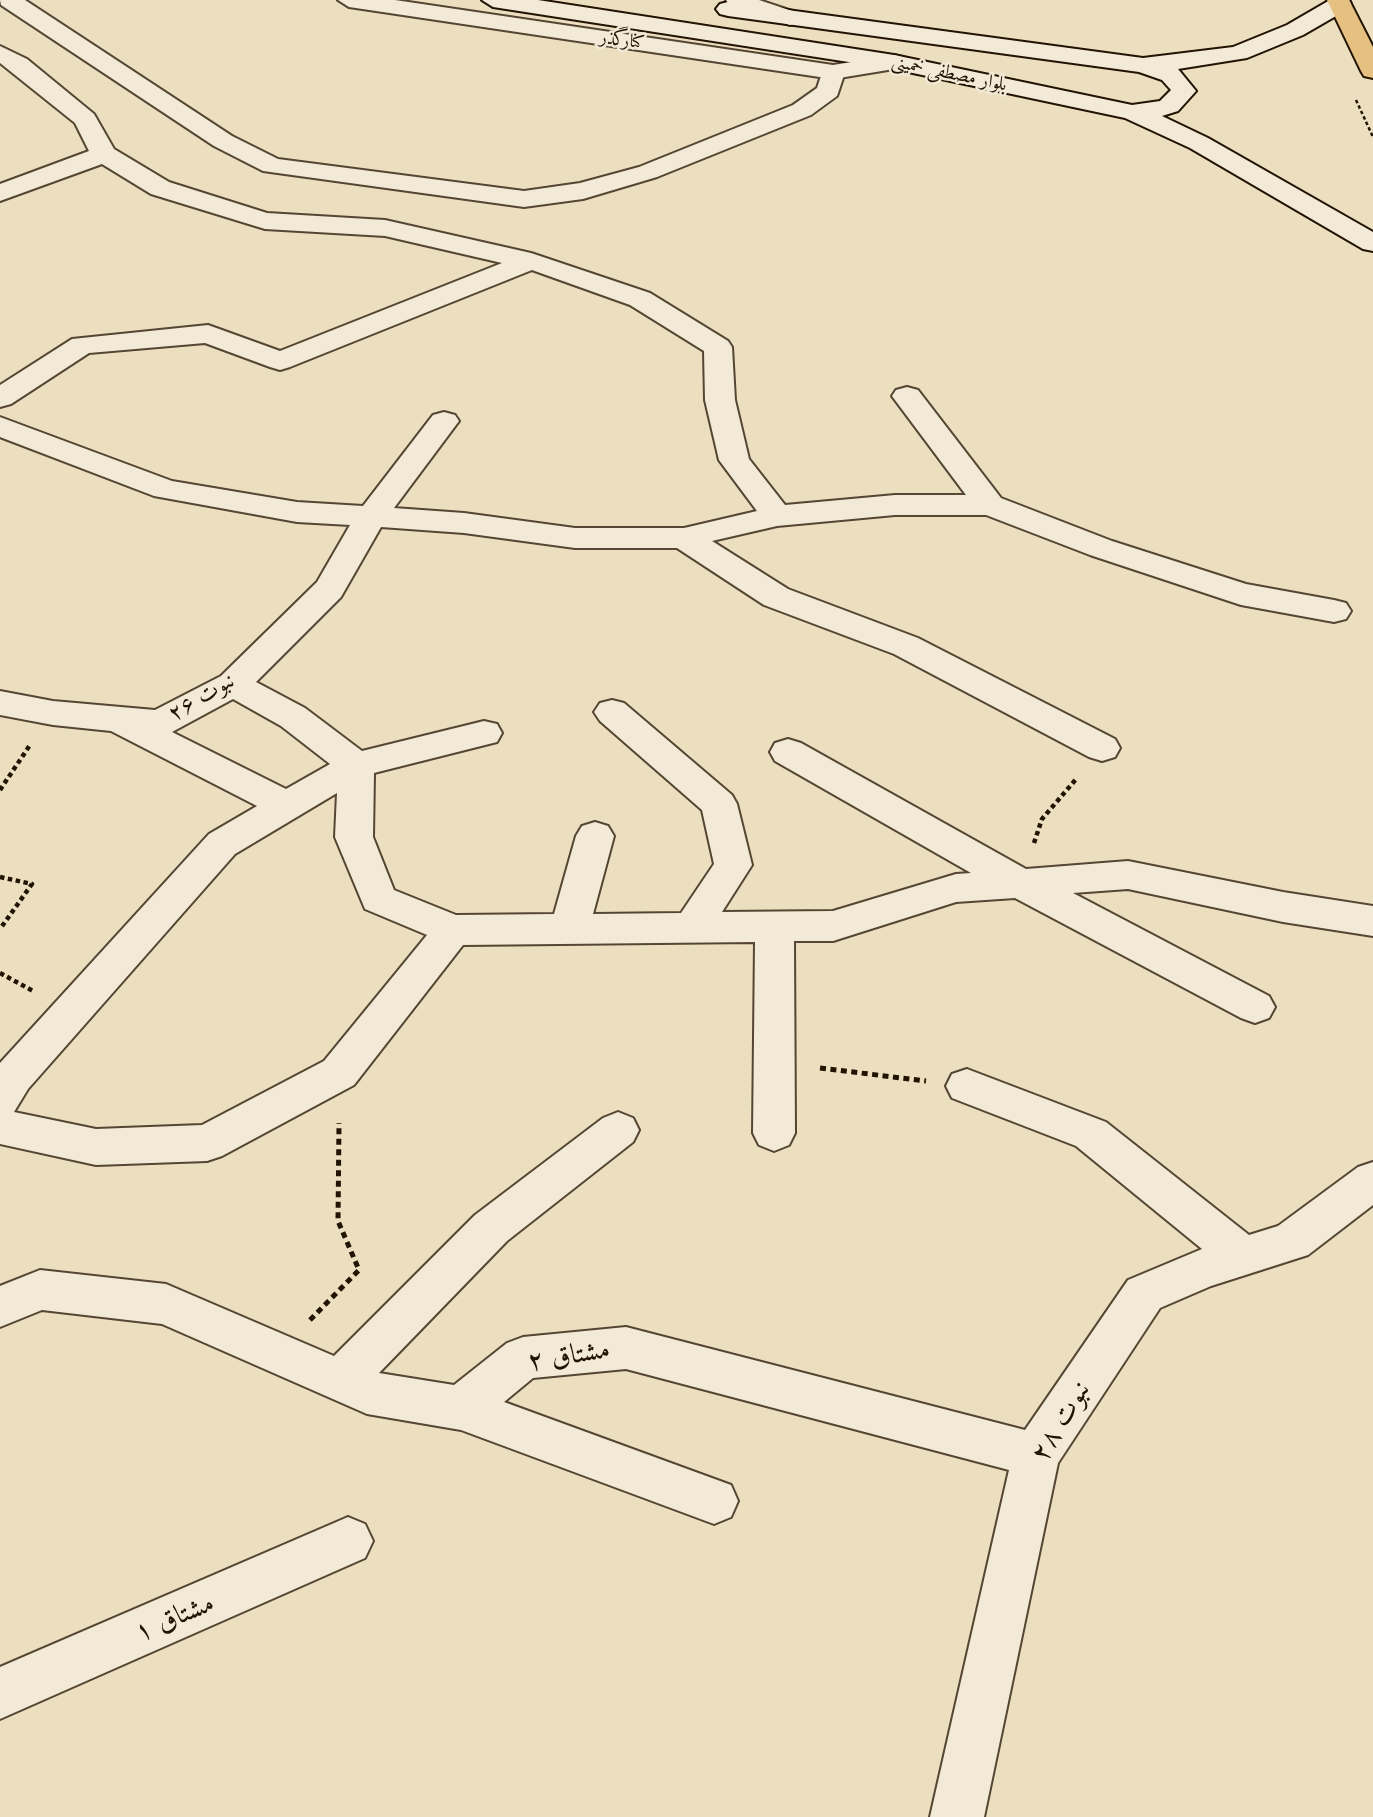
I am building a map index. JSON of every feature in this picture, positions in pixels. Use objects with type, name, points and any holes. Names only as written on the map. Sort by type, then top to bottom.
[{"type":"main road","points":[[1339,2],[1373,71]]},
{"type":"street","points":[[9,0],[223,141],[272,166],[524,200],[583,191],[648,172],[802,110],[828,91],[833,72]]},
{"type":"street","name":"کنارگذر","points":[[348,0],[833,72],[894,62]]},
{"type":"street","name":"بلوار مصطفی خمینی","points":[[493,0],[894,62],[1132,112],[1222,155],[1373,243]]},
{"type":"street","points":[[737,0],[790,18]]},
{"type":"street","name":"بلوار مصطفی خمینی","points":[[700,5],[1143,65],[1204,60],[1240,53],[1295,30],[1339,2]]},
{"type":"street","points":[[0,53],[19,64],[85,119],[104,155],[160,188],[265,221],[385,228],[531,261],[640,299],[718,347],[720,400],[734,460],[777,516]]},
{"type":"street","points":[[1132,112],[1153,111],[1169,106],[1184,91],[1171,75],[1143,65]]},
{"type":"street","points":[[0,193],[104,155]]},
{"type":"street","points":[[0,398],[82,345],[208,334],[280,361],[531,261]]},
{"type":"street","points":[[907,396],[990,505]]},
{"type":"street","name":"نبوت ۲۶","points":[[0,703],[52,713],[160,723],[233,684],[329,589],[372,516],[444,421]]},
{"type":"street","points":[[0,426],[165,489],[297,512],[464,523],[575,538],[684,538],[777,516],[895,505],[990,505],[1101,548],[1241,594],[1334,611]]},
{"type":"street","points":[[684,538],[776,597],[906,646],[1102,748]]},
{"type":"street","points":[[233,684],[293,717],[356,765]]},
{"type":"street","points":[[612,712],[719,804],[733,866],[691,929]]},
{"type":"street","points":[[116,719],[288,806]]},
{"type":"street","points":[[0,1100],[13,1077],[222,844],[356,765],[484,733]]},
{"type":"street","points":[[788,752],[1020,883],[1255,1007]]},
{"type":"street","points":[[356,765],[355,837],[379,899],[453,930],[833,926],[956,888],[1128,875],[1283,907],[1373,921]]},
{"type":"street","points":[[569,930],[595,836]]},
{"type":"street","points":[[774,1133],[775,927]]},
{"type":"street","points":[[0,1127],[96,1147],[207,1143],[339,1073],[453,930]]},
{"type":"street","points":[[967,1086],[1091,1135],[1243,1256]]},
{"type":"street","points":[[341,1381],[491,1228],[618,1130]]},
{"type":"street","name":"نبوت ۲۸","points":[[957,1817],[1036,1455],[1144,1294],[1243,1256],[1292,1241],[1373,1180]]},
{"type":"street","points":[[0,1307],[40,1290],[166,1304],[367,1393],[461,1408],[714,1501]]},
{"type":"street","name":"مشتاق ۲","points":[[461,1408],[523,1358],[626,1348],[1036,1455]]},
{"type":"street","name":"مشتاق ۱","points":[[0,1693],[348,1541]]},
{"type":"path","points":[[0,790],[52,713]]},
{"type":"path","points":[[1020,883],[1042,819],[1102,748]]},
{"type":"path","points":[[0,877],[32,884],[0,929]]},
{"type":"path","points":[[775,1062],[967,1086]]},
{"type":"path","points":[[277,1353],[359,1270],[338,1221],[339,1073]]}]
